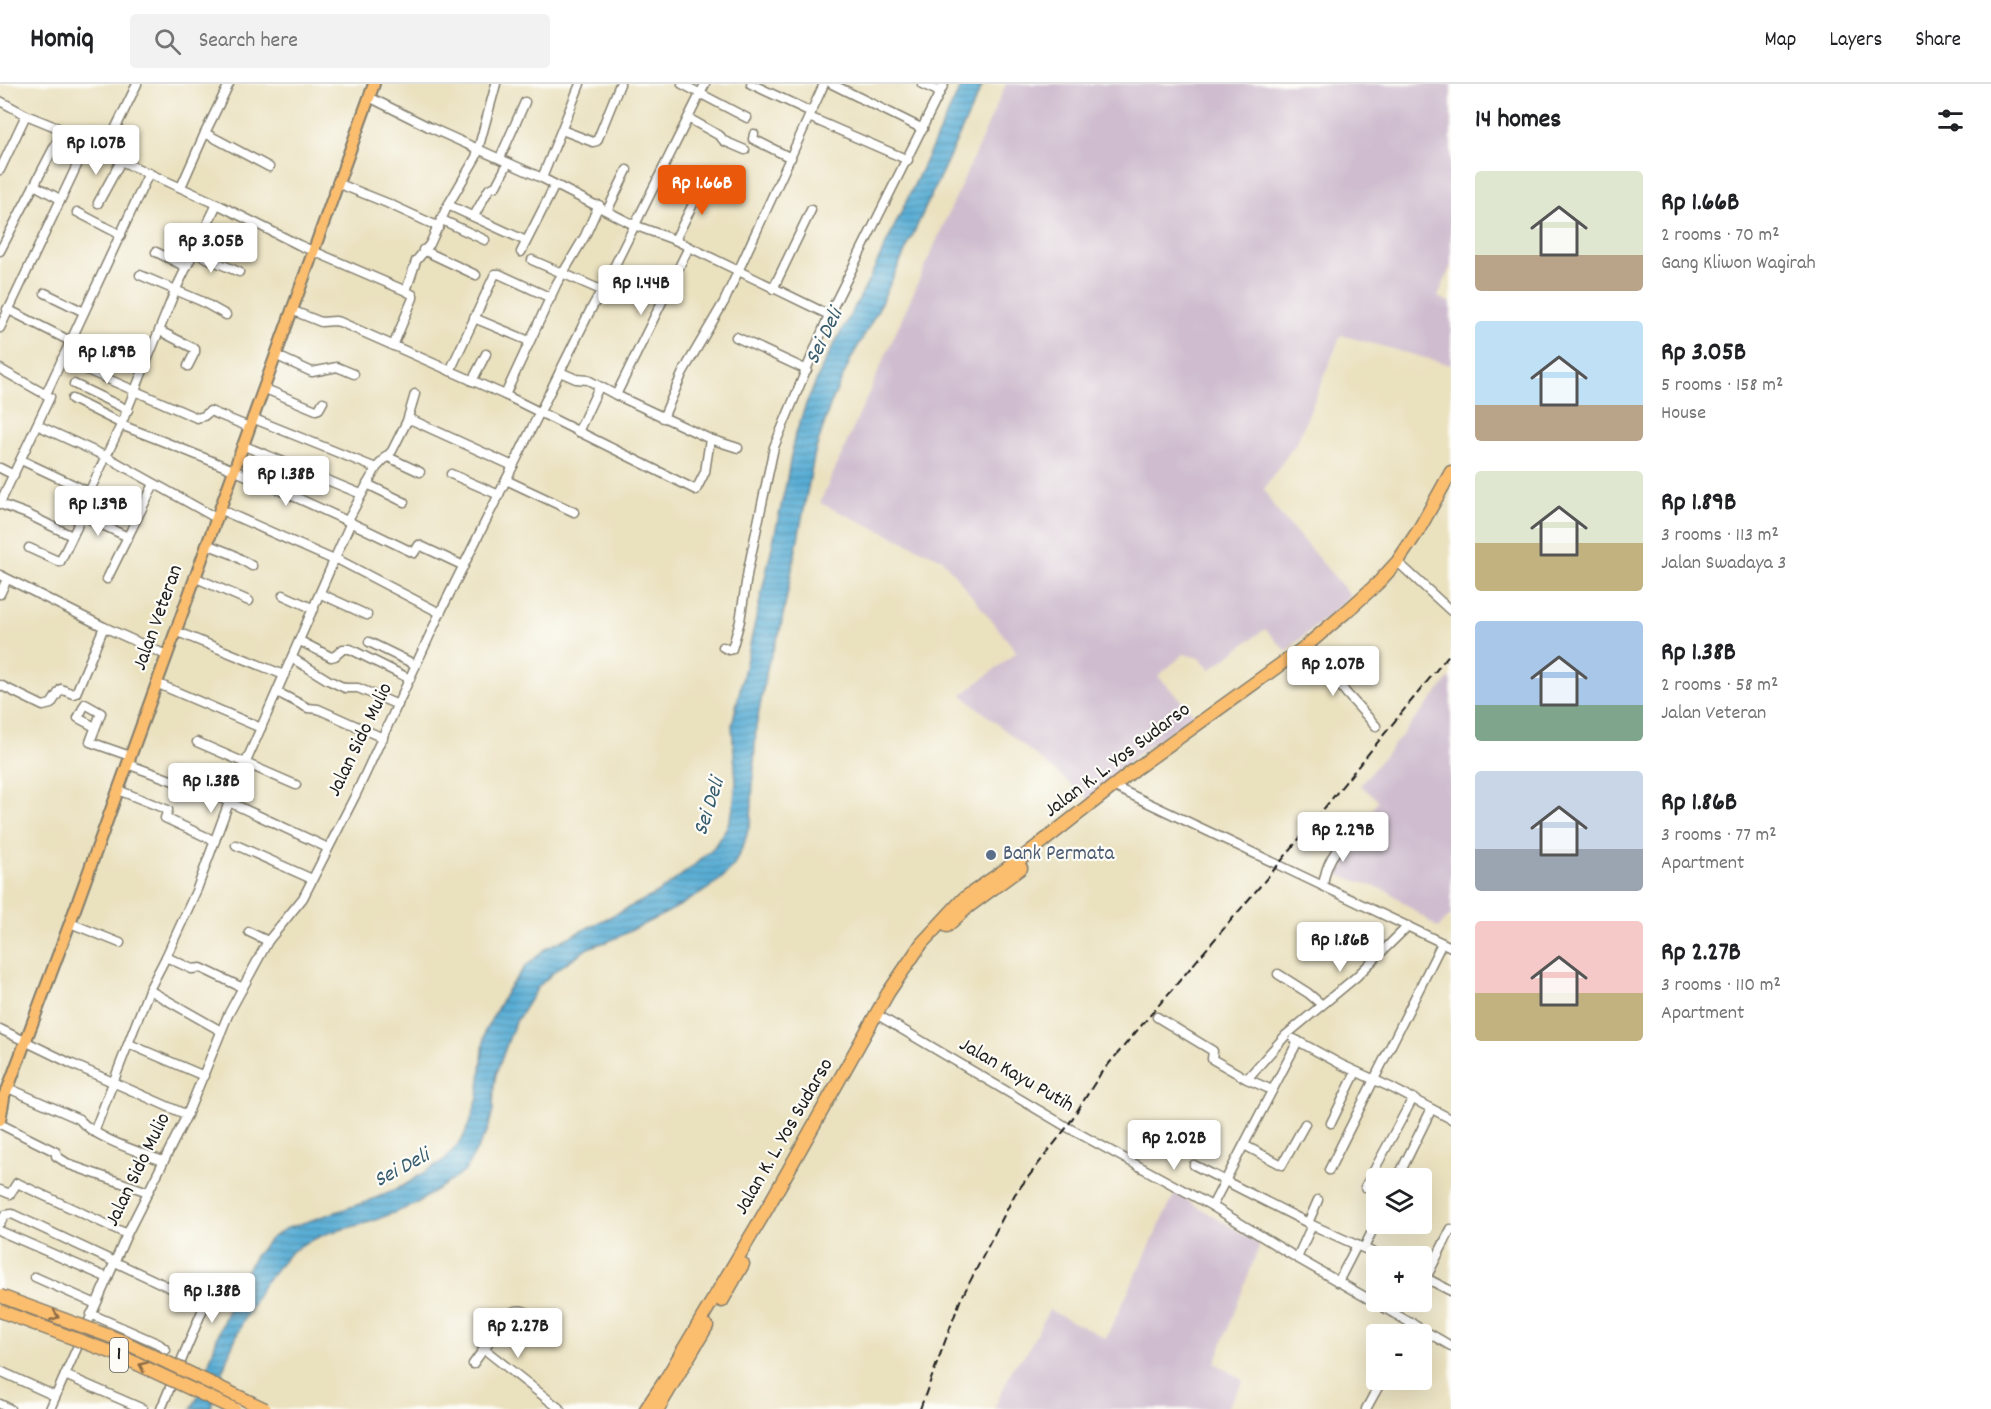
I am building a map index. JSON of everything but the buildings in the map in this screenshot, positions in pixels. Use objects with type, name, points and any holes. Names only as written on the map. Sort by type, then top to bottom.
[{"type":"highway","name":"Jalan K. L. Yos Sudarso","points":[[646,1409],[880,1016],[919,960],[945,928],[968,907],[1026,864],[1117,787],[1306,646],[1378,583],[1410,544],[1451,472]]},
{"type":"highway","name":"Jalan K. L. Yos Sudarso","points":[[1117,787],[1312,650],[1402,566],[1423,536],[1451,487]]},
{"type":"highway","name":"Jalan K. L. Yos Sudarso","points":[[658,1409],[868,1049],[880,1016]]},
{"type":"highway","name":"1","points":[[0,1296],[120,1340],[265,1409]]},
{"type":"highway","name":"1","points":[[0,1311],[116,1354],[187,1385],[234,1409]]},
{"type":"main road","name":"Jalan Veteran","points":[[0,1122],[4,1096],[70,923],[373,84]]},
{"type":"street","points":[[104,152],[137,84]]},
{"type":"street","points":[[181,187],[229,84]]},
{"type":"street","points":[[406,291],[416,261],[441,224],[448,205],[476,157],[496,84]]},
{"type":"street","points":[[542,178],[580,84]]},
{"type":"street","points":[[562,130],[593,142],[597,141],[620,84]]},
{"type":"street","points":[[682,84],[747,118]]},
{"type":"street","name":"Jalan Sido Mulio","points":[[50,1409],[127,1234],[187,1115],[221,1031],[268,941],[303,898],[383,738],[440,612],[705,84]]},
{"type":"street","points":[[751,84],[908,160]]},
{"type":"street","points":[[663,418],[683,372],[724,302],[823,86],[812,84]]},
{"type":"street","points":[[832,84],[923,129]]},
{"type":"street","points":[[723,647],[732,649],[740,621],[748,570],[774,447],[829,315],[942,88],[922,84]]},
{"type":"street","points":[[369,97],[608,209],[634,225],[675,240],[829,315]]},
{"type":"street","points":[[0,101],[26,115],[63,130],[121,161],[413,295],[393,346]]},
{"type":"street","points":[[474,216],[489,189],[496,186],[525,102]]},
{"type":"street","points":[[1,166],[26,115]]},
{"type":"street","points":[[688,118],[720,136],[724,141],[745,150]]},
{"type":"street","points":[[0,251],[63,130]]},
{"type":"street","points":[[205,133],[270,167]]},
{"type":"street","points":[[754,134],[753,139],[791,158]]},
{"type":"street","points":[[0,328],[87,144]]},
{"type":"street","points":[[98,203],[121,161]]},
{"type":"street","points":[[608,209],[627,170]]},
{"type":"street","points":[[46,394],[149,173]]},
{"type":"street","points":[[675,240],[705,180]]},
{"type":"street","points":[[337,183],[484,240]]},
{"type":"street","points":[[34,185],[60,199]]},
{"type":"street","points":[[521,252],[555,185]]},
{"type":"street","points":[[29,548],[60,562],[77,527],[80,512],[89,492],[122,425],[175,291],[218,204]]},
{"type":"street","points":[[448,205],[526,241]]},
{"type":"street","points":[[505,395],[529,341],[599,205]]},
{"type":"street","points":[[773,289],[811,210]]},
{"type":"street","points":[[77,212],[121,235]]},
{"type":"street","points":[[616,395],[689,247]]},
{"type":"street","points":[[423,250],[476,275]]},
{"type":"street","points":[[156,252],[186,267]]},
{"type":"street","points":[[193,252],[239,272]]},
{"type":"street","points":[[532,260],[602,290]]},
{"type":"street","points":[[450,371],[495,274],[551,298]]},
{"type":"street","points":[[140,275],[201,301],[226,315]]},
{"type":"street","points":[[45,293],[84,312]]},
{"type":"street","points":[[0,298],[9,307],[70,340]]},
{"type":"street","points":[[291,310],[321,322],[340,322],[505,395],[696,490],[705,472],[710,439]]},
{"type":"street","points":[[474,318],[529,341]]},
{"type":"street","points":[[160,331],[195,348],[188,366]]},
{"type":"street","points":[[736,337],[807,370]]},
{"type":"street","points":[[472,381],[486,354]]},
{"type":"street","points":[[275,355],[312,372],[337,368],[354,374]]},
{"type":"street","points":[[62,359],[197,418],[210,411],[250,422],[376,468]]},
{"type":"street","points":[[0,369],[50,398],[0,504],[27,514],[72,536]]},
{"type":"street","points":[[560,372],[576,379],[585,379],[663,418],[710,439],[738,448]]},
{"type":"street","points":[[74,384],[128,410]]},
{"type":"street","points":[[578,432],[599,387]]},
{"type":"street","points":[[263,388],[316,410],[323,402]]},
{"type":"street","points":[[94,1132],[149,990],[197,889],[230,801],[321,594],[361,494],[376,468],[392,451],[407,420],[415,394]]},
{"type":"street","points":[[72,399],[122,425],[350,521],[414,553],[419,545],[464,566]]},
{"type":"street","points":[[407,420],[412,420],[513,466]]},
{"type":"street","points":[[37,425],[107,457],[154,484],[217,514],[335,559],[440,612]]},
{"type":"street","points":[[242,445],[361,494]]},
{"type":"street","points":[[386,456],[420,472]]},
{"type":"street","points":[[21,460],[89,492]]},
{"type":"street","points":[[0,468],[14,475]]},
{"type":"street","points":[[451,474],[499,495]]},
{"type":"street","points":[[506,480],[574,512]]},
{"type":"street","points":[[107,579],[154,484]]},
{"type":"street","points":[[367,484],[404,502]]},
{"type":"street","points":[[72,504],[80,512],[128,537]]},
{"type":"street","points":[[206,544],[232,554],[252,566]]},
{"type":"street","points":[[1402,566],[1451,610]]},
{"type":"street","points":[[0,594],[4,577],[166,655]]},
{"type":"street","points":[[194,577],[249,601]]},
{"type":"street","points":[[321,594],[367,615]]},
{"type":"street","points":[[283,596],[314,609]]},
{"type":"street","points":[[0,685],[43,706],[51,704],[61,689],[76,693],[104,627]]},
{"type":"street","points":[[175,631],[284,675]]},
{"type":"street","points":[[300,641],[331,657],[343,649],[350,649],[410,679]]},
{"type":"street","points":[[369,642],[416,665]]},
{"type":"street","points":[[1312,650],[1376,726]]},
{"type":"street","points":[[292,658],[345,688],[358,688],[398,705]]},
{"type":"street","points":[[156,683],[261,728]]},
{"type":"street","points":[[277,692],[308,708],[318,709],[383,738]]},
{"type":"street","points":[[95,727],[90,742],[179,783],[186,782],[230,801],[328,848]]},
{"type":"street","points":[[197,742],[296,785]]},
{"type":"street","points":[[1117,787],[1451,947]]},
{"type":"street","points":[[118,790],[168,810],[165,818],[216,841]]},
{"type":"street","points":[[1323,886],[1325,872],[1332,854],[1350,835]]},
{"type":"street","points":[[236,844],[312,879]]},
{"type":"street","points":[[70,923],[120,943]]},
{"type":"street","points":[[1247,1079],[1286,1035],[1356,977],[1408,926]]},
{"type":"street","points":[[249,932],[268,941]]},
{"type":"street","points":[[1329,1170],[1442,943]]},
{"type":"street","points":[[166,957],[192,969],[201,968],[243,988]]},
{"type":"street","points":[[1278,974],[1321,1004]]},
{"type":"street","points":[[149,990],[221,1031]]},
{"type":"street","name":"Jalan Kayu Putih","points":[[880,1016],[1067,1127],[1212,1206],[1297,1258],[1451,1346]]},
{"type":"street","points":[[1157,1017],[1210,1048],[1214,1052],[1212,1059],[1272,1090]]},
{"type":"street","points":[[0,1029],[187,1115]]},
{"type":"street","points":[[1286,1035],[1451,1119]]},
{"type":"street","points":[[1212,1206],[1298,1041]]},
{"type":"street","points":[[129,1044],[204,1076]]},
{"type":"street","points":[[1330,1123],[1356,1072]]},
{"type":"street","points":[[4,1096],[79,1119],[86,1128],[163,1161]]},
{"type":"street","points":[[1365,1187],[1413,1098]]},
{"type":"street","points":[[1402,1168],[1431,1110]]},
{"type":"street","points":[[0,1122],[56,1152],[56,1156],[70,1165],[147,1192]]},
{"type":"street","points":[[1244,1146],[1283,1165],[1305,1124]]},
{"type":"street","points":[[1194,1165],[1310,1224],[1366,1248]]},
{"type":"street","points":[[0,1190],[10,1194],[17,1183],[127,1234]]},
{"type":"street","points":[[1297,1258],[1318,1200]]},
{"type":"street","points":[[0,1223],[5,1215],[12,1214],[205,1304],[161,1409]]},
{"type":"street","points":[[1432,1263],[1451,1229]]},
{"type":"street","points":[[0,1231],[108,1278]]},
{"type":"street","points":[[1338,1282],[1369,1234]]},
{"type":"street","points":[[35,1277],[96,1304]]},
{"type":"street","points":[[1432,1281],[1451,1291]]},
{"type":"street","points":[[473,1364],[513,1311],[518,1309],[527,1312],[540,1321]]},
{"type":"street","points":[[91,1314],[159,1344],[166,1350]]},
{"type":"street","points":[[484,1349],[560,1409]]},
{"type":"street","points":[[0,1371],[55,1396]]},
{"type":"street","points":[[65,1375],[143,1409]]},
{"type":"street","points":[[1366,1409],[1376,1390]]},
{"type":"street","points":[[0,1404],[10,1409]]},
{"type":"shaded area","points":[[1006,84],[1451,84],[1451,265],[1438,297],[1451,303],[1451,365],[1341,335],[1298,440],[1264,489],[1274,507],[1351,596],[1286,651],[1265,629],[1211,669],[1199,658],[1184,654],[1158,676],[1195,715],[1141,751],[1090,800],[962,695],[1017,652],[942,559],[820,503]]},
{"type":"shaded area","points":[[1451,677],[1451,915],[1438,928],[1388,891],[1338,875],[1378,800],[1360,785]]},
{"type":"shaded area","points":[[1175,1193],[1260,1244],[1215,1363],[1244,1381],[1226,1409],[994,1409],[1013,1367],[1027,1352],[1049,1310],[1106,1338]]},
{"type":"water","points":[[962,84],[983,84],[876,314],[851,359],[831,403],[815,452],[780,631],[768,664],[756,727],[751,820],[744,844],[734,865],[721,879],[672,910],[614,939],[588,948],[555,971],[538,987],[514,1025],[496,1074],[493,1110],[488,1130],[464,1172],[414,1205],[370,1222],[328,1233],[305,1243],[290,1253],[263,1285],[243,1321],[229,1353],[210,1409],[191,1409],[198,1397],[220,1329],[240,1281],[255,1256],[270,1239],[285,1229],[369,1201],[403,1186],[447,1158],[463,1138],[478,1098],[485,1031],[508,989],[525,967],[547,948],[656,894],[691,868],[714,847],[727,827],[733,809],[736,782],[732,725],[794,439],[824,363],[867,284]]},
{"type":"railway","points":[[920,1409],[960,1301],[1015,1194],[1067,1127],[1101,1073],[1278,865],[1451,652]]},
{"type":"place","name":"Bank Permata","points":[[991,855]]},
{"type":"water label","name":"Sei Deli","points":[[825,337]]},
{"type":"water label","name":"Sei Deli","points":[[710,807]]},
{"type":"water label","name":"Sei Deli","points":[[402,1169]]}]
